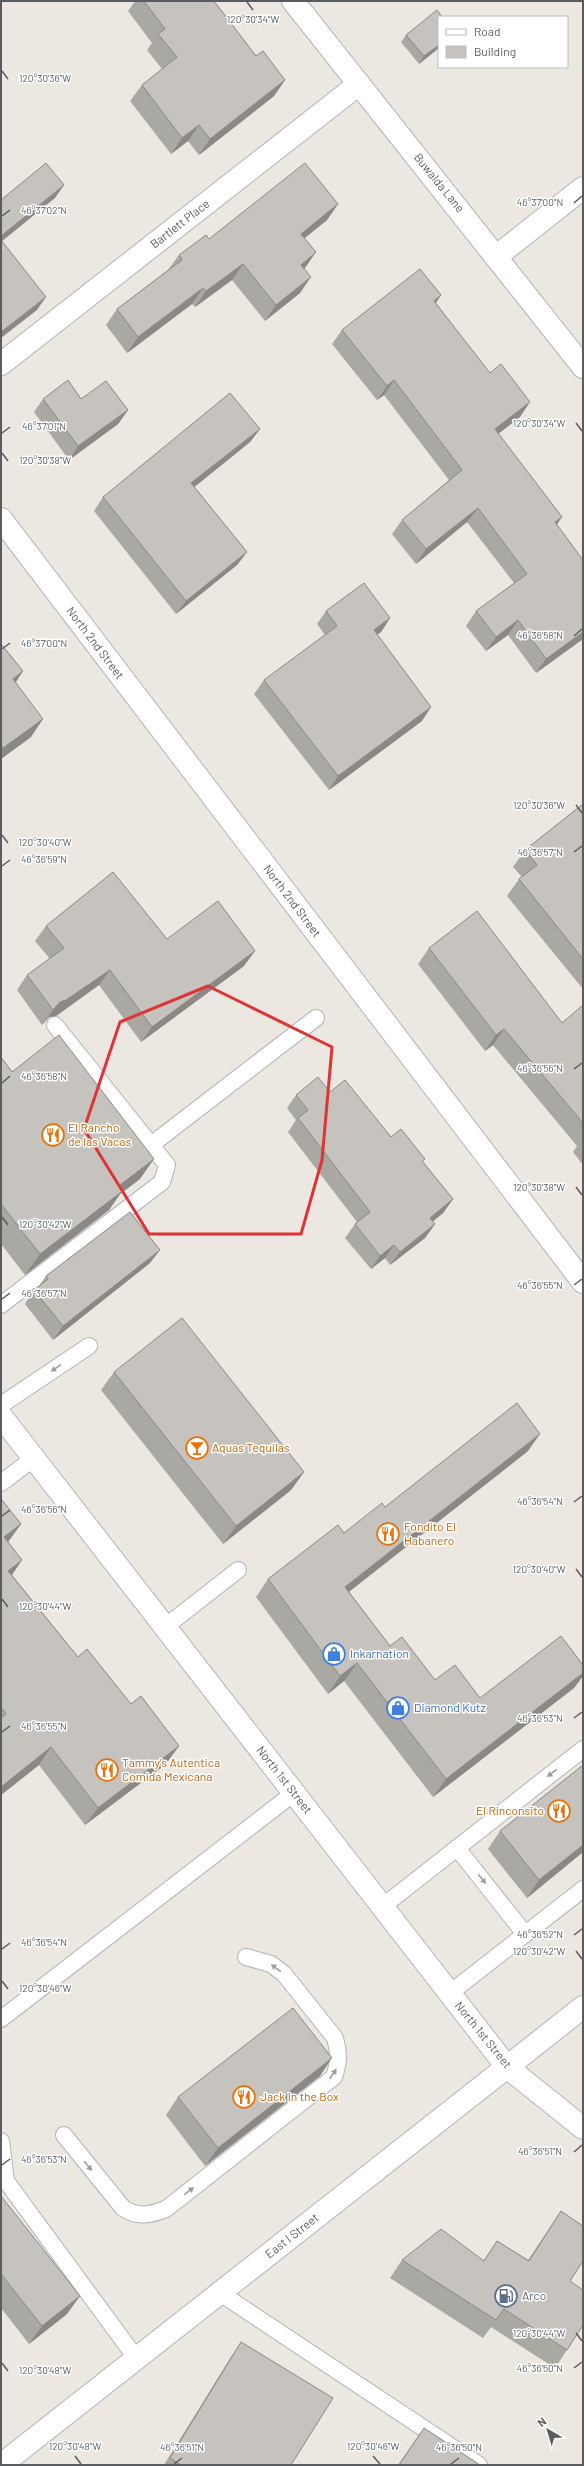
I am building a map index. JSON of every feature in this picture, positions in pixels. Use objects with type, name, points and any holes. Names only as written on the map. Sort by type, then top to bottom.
[{"type":"street","name":"Buwalda Lane","points":[[293,1],[497,256],[583,367]]},
{"type":"street","name":"Bartlett Place","points":[[1,364],[359,84]]},
{"type":"street","points":[[497,256],[583,188]]},
{"type":"street","name":"North 2nd Street","points":[[1,519],[583,1282]]},
{"type":"street","name":"North 1st Street","points":[[1,1416],[507,2067],[583,2128]]},
{"type":"street","name":"East I Street","points":[[1,2465],[583,2007]]},
{"type":"lane","points":[[151,1145],[316,1018]]},
{"type":"lane","points":[[1,1305],[162,1182],[167,1165],[55,1025]]},
{"type":"lane","points":[[1,1405],[89,1346]]},
{"type":"lane","points":[[1,1483],[34,1458]]},
{"type":"lane","points":[[165,1627],[238,1570]]},
{"type":"lane","points":[[382,1907],[583,1749]]},
{"type":"lane","points":[[1,2019],[294,1793]]},
{"type":"lane","points":[[457,1848],[525,1934]]},
{"type":"lane","points":[[450,1993],[583,1889]]},
{"type":"lane","points":[[64,2135],[123,2208],[133,2215],[149,2215],[166,2209],[334,2076],[338,2065],[338,2051],[335,2038],[284,1974],[271,1964],[246,1957]]},
{"type":"lane","points":[[1,2141],[6,2181],[136,2358]]},
{"type":"lane","points":[[220,2292],[479,2465]]},
{"type":"highlighted area","points":[[208,986],[332,1047],[322,1160],[301,1234],[149,1234],[84,1129],[120,1022]]},
{"type":"building","points":[[144,1],[214,1],[256,56],[263,51],[285,80],[210,139],[199,125],[182,138],[142,85],[177,57],[158,34],[165,29]]},
{"type":"building","points":[[437,10],[441,16],[438,16],[438,46],[424,56],[406,35]]},
{"type":"building","points":[[46,163],[64,185],[1,236],[1,200]]},
{"type":"building","points":[[305,163],[338,204],[301,234],[316,252],[301,265],[311,277],[276,305],[243,264],[206,291],[203,288],[138,337],[117,309],[182,260],[179,255],[206,235],[209,239]]},
{"type":"building","points":[[1,240],[46,297],[1,332]]},
{"type":"building","points":[[420,269],[441,295],[434,301],[490,373],[501,364],[530,402],[495,429],[562,517],[555,522],[583,560],[583,632],[546,659],[518,620],[496,637],[476,611],[527,574],[478,508],[426,549],[402,520],[462,470],[394,380],[387,386],[342,330]]},
{"type":"building","points":[[68,380],[81,399],[106,381],[128,410],[78,446],[43,399]]},
{"type":"building","points":[[230,393],[260,429],[191,483],[247,552],[186,601],[103,497]]},
{"type":"building","points":[[364,583],[390,618],[374,630],[431,707],[338,776],[264,680],[337,626],[326,611]]},
{"type":"building","points":[[1,644],[23,671],[13,679],[43,719],[3,748],[1,745]]},
{"type":"building","points":[[583,804],[583,959],[519,879],[537,865],[525,850]]},
{"type":"building","points":[[113,872],[167,939],[218,901],[255,951],[152,1027],[110,970],[66,1000],[60,1002],[53,1010],[27,975],[64,948],[46,926]]},
{"type":"building","points":[[477,911],[562,1023],[583,1005],[583,1123],[504,1029],[496,1035],[429,948]]},
{"type":"building","name":"El Rancho de las Vacas","points":[[59,1035],[154,1159],[120,1185],[124,1190],[40,1254],[1,1204],[1,1057],[12,1072]]},
{"type":"building","points":[[318,1077],[330,1092],[345,1080],[391,1137],[401,1129],[425,1159],[422,1161],[453,1199],[430,1218],[435,1224],[400,1252],[394,1245],[380,1256],[355,1224],[370,1212],[298,1118],[308,1110],[296,1095]]},
{"type":"building","points":[[130,1212],[160,1250],[63,1326],[34,1290],[48,1279],[46,1276]]},
{"type":"building","points":[[182,1318],[304,1472],[236,1526],[114,1372]]},
{"type":"building","points":[[517,1403],[540,1434],[345,1587],[390,1646],[402,1637],[435,1680],[455,1665],[480,1698],[561,1636],[583,1665],[583,1673],[446,1779],[357,1663],[340,1676],[268,1579],[338,1525],[344,1533],[382,1503],[385,1507]]},
{"type":"building","points":[[2,1500],[21,1524],[4,1537],[22,1560],[8,1571],[78,1657],[87,1649],[131,1704],[141,1696],[179,1746],[98,1808],[51,1747],[1,1787],[1,1718],[6,1714],[1,1707]]},
{"type":"building","name":"El Rinconsito","points":[[583,1765],[583,1845],[539,1880],[500,1831]]},
{"type":"building","name":"Jack in the Box","points":[[293,2008],[332,2058],[218,2148],[178,2097]]},
{"type":"building","points":[[1,2196],[80,2296],[42,2326],[1,2274]]},
{"type":"building","points":[[561,2211],[583,2226],[583,2261],[570,2281],[583,2290],[583,2325],[567,2350],[504,2309],[496,2320],[402,2260],[441,2229],[484,2261],[497,2241],[529,2261]]},
{"type":"building","points":[[241,2342],[333,2398],[291,2465],[181,2465],[170,2458]]},
{"type":"building","points":[[424,2428],[480,2465],[399,2465]]},
{"type":"place","name":"El Rancho de las Vacas","points":[[53,1135]]},
{"type":"place","name":"Aquas Tequilas","points":[[197,1448]]},
{"type":"place","name":"Fondito El Habanero","points":[[388,1534]]},
{"type":"place","name":"Inkarnation","points":[[334,1654]]},
{"type":"place","name":"Diamond Kutz","points":[[398,1708]]},
{"type":"place","name":"Tammy's Autentica Comida Mexicana","points":[[107,1770]]},
{"type":"place","name":"El Rinconsito","points":[[559,1811]]},
{"type":"place","name":"Jack in the Box","points":[[244,2097]]},
{"type":"place","name":"Arco","points":[[506,2296]]}]
